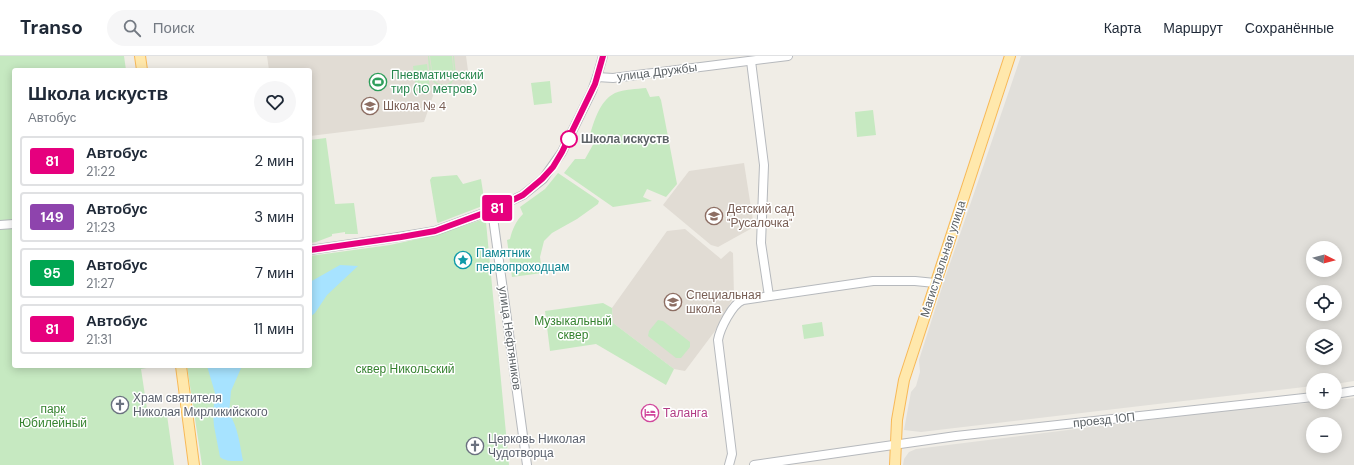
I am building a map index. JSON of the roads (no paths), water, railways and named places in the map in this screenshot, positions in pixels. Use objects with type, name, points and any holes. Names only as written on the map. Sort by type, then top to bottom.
[{"type":"main road","points":[[140,56],[142,68]]},
{"type":"main road","name":"Магистральная улица","points":[[895,465],[898,407],[904,380],[934,283],[1010,56]]},
{"type":"main road","points":[[181,368],[194,465]]},
{"type":"street","points":[[312,250],[428,232],[492,210],[523,195],[548,173],[568,140],[598,77],[603,56]]},
{"type":"street","name":"улица Дружбы","points":[[598,77],[613,78],[788,56]]},
{"type":"street","points":[[751,61],[764,164],[761,236],[769,296]]},
{"type":"street","name":"улица Нефтяников","points":[[492,210],[527,465]]},
{"type":"street","points":[[0,226],[12,224]]},
{"type":"street","points":[[729,465],[732,454],[718,346],[719,335],[736,304],[743,300],[879,280],[934,283]]},
{"type":"street","points":[[1342,393],[1354,391]]},
{"type":"street","name":"проезд 10П","points":[[754,465],[956,436],[1306,398]]},
{"type":"water","points":[[340,265],[358,266],[327,295],[312,315],[312,281]]},
{"type":"water","points":[[208,368],[241,368],[231,391],[229,414],[237,430],[243,461],[222,459],[220,457],[213,414],[215,393]]},
{"type":"place","name":"Пневматический тир (10 метров)","points":[[378,82]]},
{"type":"place","name":"Школа № 4","points":[[370,106]]},
{"type":"place","name":"Школа искуств","points":[[569,139]]},
{"type":"place","name":"Детский сад \"Русалочка\"","points":[[714,216]]},
{"type":"place","name":"Памятник первопроходцам","points":[[463,260]]},
{"type":"place","name":"Специальная школа","points":[[673,302]]},
{"type":"place","name":"Храм святителя Николая Мирликийского","points":[[120,405]]},
{"type":"place","name":"Таланга","points":[[650,413]]},
{"type":"place","name":"Церковь Николая Чудотворца","points":[[475,446]]},
{"type":"park label","name":"Музыкальный сквер","points":[[573,328]]},
{"type":"park label","name":"сквер Никольский","points":[[405,369]]},
{"type":"park label","name":"парк Юбилейный","points":[[53,416]]}]
